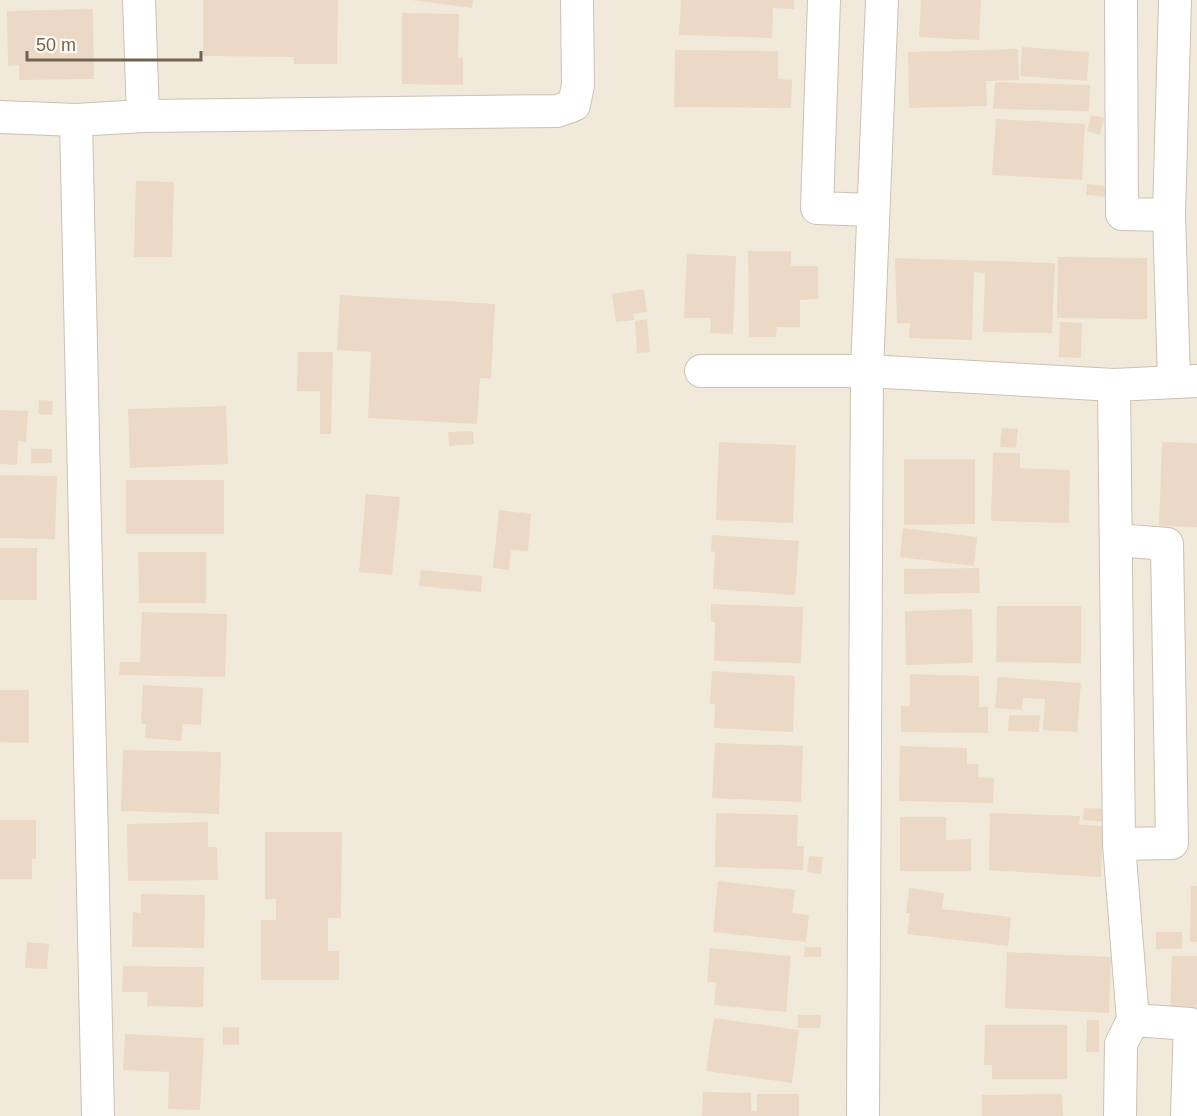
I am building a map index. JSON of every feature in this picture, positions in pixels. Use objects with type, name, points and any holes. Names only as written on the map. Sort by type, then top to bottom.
[{"type":"street","points":[[139,0],[143,116]]},
{"type":"street","points":[[0,117],[76,120],[143,116],[557,111],[574,105],[578,85],[577,0]]},
{"type":"street","points":[[824,0],[817,208],[873,210]]},
{"type":"street","points":[[863,1116],[867,371],[882,0]]},
{"type":"street","points":[[1121,0],[1122,214],[1169,215]]},
{"type":"street","points":[[701,371],[867,371],[1114,385],[1186,380],[1169,215],[1175,0]]},
{"type":"street","points":[[76,120],[98,1116]]},
{"type":"street","points":[[1114,385],[1119,844],[1133,1020],[1121,1044],[1120,1116]]},
{"type":"street","points":[[1117,540],[1167,543],[1172,843],[1119,844]]},
{"type":"street","points":[[1133,1020],[1190,1024],[1187,1116]]},
{"type":"shaded area","points":[[0,0],[1197,0],[1197,1116],[0,1116]]},
{"type":"building","points":[[203,0],[338,0],[337,64],[294,64],[294,57],[203,56]]},
{"type":"building","points":[[411,0],[473,0],[472,8]]},
{"type":"building","points":[[681,0],[794,0],[794,9],[773,8],[772,38],[679,35]]},
{"type":"building","points":[[921,0],[981,0],[979,40],[919,37]]},
{"type":"building","points":[[93,9],[94,79],[19,80],[19,65],[8,66],[7,11]]},
{"type":"building","points":[[402,13],[459,14],[458,58],[463,58],[463,85],[402,84]]},
{"type":"building","points":[[1022,47],[1089,52],[1087,81],[1020,76]]},
{"type":"building","points":[[1018,49],[1019,80],[986,81],[987,106],[909,108],[908,52]]},
{"type":"building","points":[[675,50],[778,51],[778,79],[792,80],[791,108],[674,107]]},
{"type":"building","points":[[995,82],[1090,85],[1089,111],[993,109]]},
{"type":"building","points":[[1091,115],[1104,118],[1100,135],[1087,131]]},
{"type":"building","points":[[996,119],[1085,124],[1082,180],[992,175]]},
{"type":"building","points":[[136,181],[174,182],[172,257],[134,257]]},
{"type":"building","points":[[1087,184],[1107,186],[1106,197],[1086,195]]},
{"type":"building","points":[[748,251],[791,251],[791,266],[818,266],[818,299],[800,300],[800,327],[777,327],[776,337],[749,337]]},
{"type":"building","points":[[687,254],[736,256],[733,334],[710,333],[711,318],[684,318]]},
{"type":"building","points":[[1058,257],[1147,258],[1147,319],[1057,318]]},
{"type":"building","points":[[895,258],[1055,263],[1052,333],[983,332],[985,273],[974,272],[972,340],[909,338],[910,323],[897,323]]},
{"type":"building","points":[[644,289],[647,312],[633,314],[634,320],[616,322],[612,294]]},
{"type":"building","points":[[340,295],[495,304],[491,379],[480,378],[477,424],[368,418],[371,352],[337,350]]},
{"type":"building","points":[[647,319],[650,352],[637,353],[635,321]]},
{"type":"building","points":[[1060,322],[1082,323],[1081,358],[1059,357]]},
{"type":"building","points":[[298,352],[333,352],[331,434],[320,434],[320,391],[297,391]]},
{"type":"building","points":[[39,400],[53,401],[52,415],[38,414]]},
{"type":"building","points":[[226,406],[228,464],[130,468],[128,409]]},
{"type":"building","points":[[0,410],[28,411],[26,442],[18,441],[17,465],[0,464]]},
{"type":"building","points":[[1002,428],[1018,429],[1016,448],[1000,447]]},
{"type":"building","points":[[473,431],[474,444],[449,446],[448,432]]},
{"type":"building","points":[[719,442],[796,445],[793,523],[716,520]]},
{"type":"building","points":[[1162,442],[1197,443],[1197,527],[1159,526]]},
{"type":"building","points":[[31,449],[52,449],[52,463],[31,463]]},
{"type":"building","points":[[993,453],[1020,453],[1020,468],[1070,470],[1069,523],[991,521]]},
{"type":"building","points":[[904,459],[975,459],[975,524],[904,525]]},
{"type":"building","points":[[0,475],[57,476],[55,539],[0,538]]},
{"type":"building","points":[[126,480],[224,480],[224,534],[126,534]]},
{"type":"building","points":[[366,494],[400,497],[392,575],[359,572]]},
{"type":"building","points":[[499,510],[531,514],[528,551],[511,550],[509,570],[493,568]]},
{"type":"building","points":[[903,528],[977,537],[974,566],[900,557]]},
{"type":"building","points":[[712,535],[799,541],[795,595],[713,589],[715,552],[711,551]]},
{"type":"building","points":[[0,548],[37,548],[37,600],[0,600]]},
{"type":"building","points":[[138,552],[206,552],[206,603],[139,603]]},
{"type":"building","points":[[979,568],[980,593],[904,594],[904,569]]},
{"type":"building","points":[[421,570],[482,576],[481,592],[419,586]]},
{"type":"building","points":[[711,604],[803,607],[801,663],[714,661],[715,622],[711,622]]},
{"type":"building","points":[[997,606],[1081,606],[1081,663],[996,662]]},
{"type":"building","points":[[972,609],[973,663],[906,665],[905,611]]},
{"type":"building","points":[[142,612],[227,614],[225,677],[119,675],[120,662],[140,662]]},
{"type":"building","points":[[712,671],[795,676],[793,732],[714,728],[715,704],[710,704]]},
{"type":"building","points":[[910,674],[979,676],[979,707],[988,707],[988,733],[901,732],[901,706],[910,706]]},
{"type":"building","points":[[998,677],[1081,683],[1077,732],[1043,730],[1045,699],[1023,698],[1022,710],[995,708]]},
{"type":"building","points":[[143,685],[203,688],[201,725],[183,724],[181,741],[145,738],[146,724],[141,724]]},
{"type":"building","points":[[0,690],[29,690],[29,743],[0,742]]},
{"type":"building","points":[[1009,715],[1040,715],[1039,732],[1008,731]]},
{"type":"building","points":[[715,743],[803,746],[801,802],[712,798]]},
{"type":"building","points":[[900,746],[967,748],[967,764],[979,764],[978,777],[994,778],[993,803],[899,801]]},
{"type":"building","points":[[123,750],[221,752],[219,814],[121,811]]},
{"type":"building","points":[[1084,808],[1107,809],[1106,822],[1083,820]]},
{"type":"building","points":[[716,813],[798,815],[797,846],[804,846],[803,870],[715,867]]},
{"type":"building","points":[[990,813],[1080,816],[1079,825],[1103,826],[1101,877],[989,870]]},
{"type":"building","points":[[900,817],[946,817],[946,840],[971,839],[971,871],[900,871]]},
{"type":"building","points":[[0,820],[36,820],[36,859],[32,859],[32,879],[0,879]]},
{"type":"building","points":[[208,822],[208,847],[217,847],[218,880],[128,881],[127,824]]},
{"type":"building","points":[[265,832],[342,832],[341,918],[328,918],[328,951],[339,951],[339,980],[261,980],[261,920],[276,920],[276,899],[265,899]]},
{"type":"building","points":[[809,856],[823,857],[821,874],[807,872]]},
{"type":"building","points":[[718,881],[795,890],[792,913],[809,915],[806,942],[713,932]]},
{"type":"building","points":[[1191,886],[1197,886],[1197,942],[1190,942]]},
{"type":"building","points":[[909,888],[944,893],[942,909],[1011,917],[1008,946],[907,934],[910,913],[906,913]]},
{"type":"building","points":[[141,894],[205,895],[204,948],[132,947],[133,912],[141,913]]},
{"type":"building","points":[[1156,932],[1182,932],[1182,949],[1156,949]]},
{"type":"building","points":[[27,942],[49,944],[47,969],[25,968]]},
{"type":"building","points":[[805,947],[821,947],[821,957],[804,957]]},
{"type":"building","points":[[710,948],[791,956],[786,1012],[714,1005],[716,983],[707,982]]},
{"type":"building","points":[[1007,952],[1111,957],[1109,1013],[1005,1008]]},
{"type":"building","points":[[1172,956],[1197,956],[1197,1012],[1170,1012]]},
{"type":"building","points":[[123,966],[204,967],[203,1007],[147,1006],[148,992],[122,992]]},
{"type":"building","points":[[798,1015],[821,1015],[820,1028],[798,1028]]},
{"type":"building","points":[[714,1018],[799,1030],[792,1083],[706,1071]]},
{"type":"building","points":[[1087,1020],[1099,1020],[1099,1052],[1086,1052]]},
{"type":"building","points":[[985,1025],[1067,1025],[1067,1079],[992,1079],[992,1065],[984,1065]]},
{"type":"building","points":[[223,1027],[239,1027],[239,1045],[223,1045]]},
{"type":"building","points":[[125,1034],[204,1038],[200,1110],[168,1109],[169,1072],[123,1070]]},
{"type":"building","points":[[703,1092],[751,1093],[751,1111],[757,1111],[757,1094],[799,1094],[799,1116],[702,1116]]},
{"type":"building","points":[[1062,1094],[1063,1116],[982,1116],[982,1095]]}]
